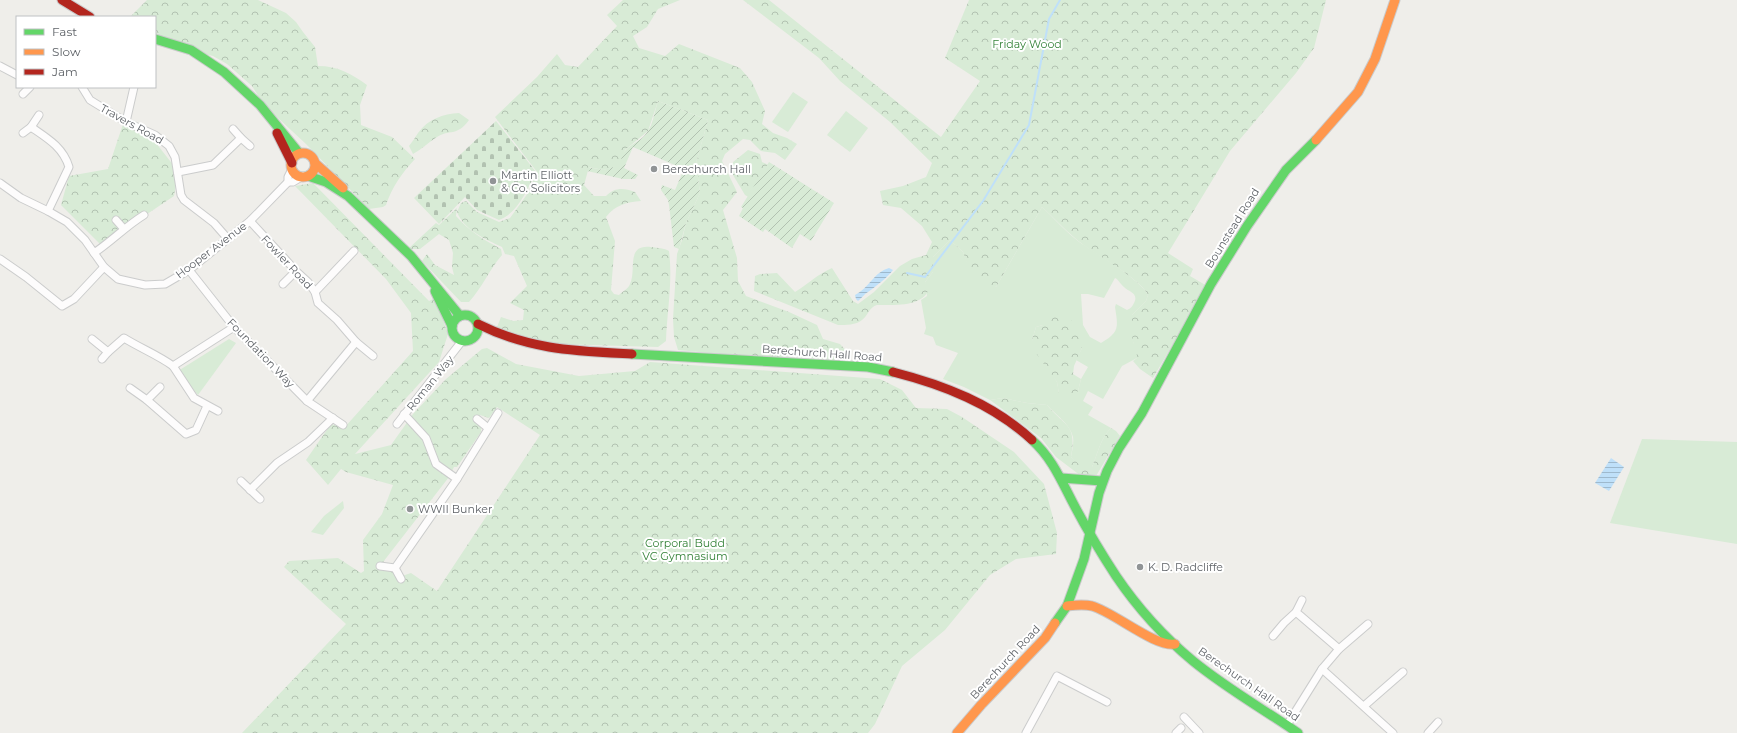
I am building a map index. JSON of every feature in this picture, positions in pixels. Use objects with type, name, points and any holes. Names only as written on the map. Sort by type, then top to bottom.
[{"type":"street","points":[[62,0],[88,16]]},
{"type":"street","name":"Bounstead Road","points":[[1089,533],[1102,481],[1119,448],[1142,413],[1211,284],[1247,226],[1286,170],[1315,142],[1358,92],[1375,59],[1395,0]]},
{"type":"street","points":[[156,40],[191,50],[224,72],[254,98],[299,153]]},
{"type":"street","points":[[0,66],[16,74]]},
{"type":"street","points":[[23,94],[29,88]]},
{"type":"street","name":"Travers Road","points":[[83,88],[90,100],[126,122],[156,135],[169,146],[175,157],[181,195],[184,200],[214,223],[228,239]]},
{"type":"street","points":[[126,122],[134,88]]},
{"type":"street","points":[[23,133],[32,127],[39,115]]},
{"type":"street","points":[[275,125],[277,134],[296,174],[326,182],[348,196],[411,256],[460,316]]},
{"type":"street","points":[[32,127],[59,148],[67,160],[69,167],[48,211]]},
{"type":"street","points":[[233,129],[250,146]]},
{"type":"street","points":[[178,172],[213,166],[241,138]]},
{"type":"street","points":[[288,182],[293,182],[315,169],[314,158],[309,155],[299,153],[293,156],[292,166]]},
{"type":"street","points":[[315,163],[335,179],[347,192],[348,196]]},
{"type":"street","name":"Hooper Avenue","points":[[0,183],[21,198],[67,222],[85,240],[104,268],[118,279],[145,285],[165,284],[189,270],[250,221],[288,182],[288,177],[292,166]]},
{"type":"street","points":[[94,253],[144,215]]},
{"type":"street","points":[[116,220],[124,229]]},
{"type":"street","name":"Fowler Road","points":[[250,221],[296,272],[308,282],[315,292],[318,303],[337,320],[356,342],[373,356]]},
{"type":"street","points":[[315,292],[354,251]]},
{"type":"street","points":[[0,259],[26,277],[62,306],[74,299],[104,268]]},
{"type":"street","name":"Foundation Way","points":[[189,270],[234,327],[307,401],[343,425]]},
{"type":"street","points":[[283,284],[296,272]]},
{"type":"street","points":[[434,285],[452,326],[455,337],[462,341],[468,341],[476,335],[478,324],[476,320],[470,316],[460,316],[454,321],[452,326]]},
{"type":"street","name":"Berechurch Hall Road","points":[[478,324],[504,337]]},
{"type":"street","points":[[173,366],[234,327]]},
{"type":"street","name":"Berechurch Hall Road","points":[[476,335],[504,337],[540,346],[579,351],[854,366],[891,371],[961,392],[990,408],[1029,437],[1054,465],[1089,533],[1112,571],[1135,601],[1174,644],[1193,661],[1220,681],[1298,733]]},
{"type":"street","points":[[102,359],[124,338],[148,353],[162,358],[173,366],[194,398],[218,411]]},
{"type":"street","points":[[92,340],[108,352]]},
{"type":"street","name":"Roman Way","points":[[397,424],[444,366],[462,341]]},
{"type":"street","points":[[307,401],[356,342]]},
{"type":"street","points":[[148,400],[160,387]]},
{"type":"street","points":[[130,388],[148,400],[186,434],[196,430],[207,406]]},
{"type":"street","points":[[395,568],[456,479],[498,413]]},
{"type":"street","points":[[404,414],[426,438],[436,464],[456,479]]},
{"type":"street","points":[[250,490],[277,463],[308,442],[325,427],[332,418]]},
{"type":"street","points":[[477,419],[488,428]]},
{"type":"street","points":[[1061,478],[1102,481]]},
{"type":"street","points":[[241,481],[260,499]]},
{"type":"street","name":"Berechurch Road","points":[[957,733],[1045,638],[1067,606],[1084,559],[1089,533]]},
{"type":"street","points":[[1084,559],[1102,553]]},
{"type":"street","points":[[380,566],[395,568]]},
{"type":"street","points":[[395,568],[401,580]]},
{"type":"street","points":[[1273,636],[1296,612],[1302,600]]},
{"type":"street","points":[[1067,606],[1080,604],[1093,606],[1156,639],[1170,645],[1174,644]]},
{"type":"street","points":[[1296,612],[1339,649]]},
{"type":"street","points":[[1287,725],[1322,669],[1339,649],[1368,624]]},
{"type":"street","points":[[1322,669],[1393,733]]},
{"type":"street","points":[[1364,706],[1403,672]]},
{"type":"street","points":[[1026,733],[1057,676],[1107,702]]},
{"type":"street","points":[[1184,717],[1199,733]]},
{"type":"street","points":[[1428,733],[1438,722]]},
{"type":"green space","points":[[147,0],[258,0],[286,13],[296,22],[315,47],[318,66],[332,67],[344,71],[367,85],[360,105],[361,125],[392,137],[415,159],[398,180],[386,205],[383,207],[369,209],[306,144],[264,105],[252,86],[227,64],[213,56],[196,52],[156,37],[156,16],[131,16]]},
{"type":"green space","points":[[623,0],[680,0],[658,9],[647,27],[633,36],[639,48],[665,56],[679,44],[740,68],[752,82],[765,111],[762,124],[773,133],[787,138],[797,144],[785,160],[775,153],[761,151],[750,140],[743,139],[725,154],[722,161],[737,192],[723,210],[737,258],[738,281],[746,296],[789,312],[817,325],[823,339],[840,344],[851,356],[838,361],[796,356],[763,358],[678,350],[674,337],[673,319],[677,254],[686,223],[700,193],[696,163],[708,120],[658,101],[648,131],[625,150],[621,166],[603,170],[589,167],[584,185],[594,196],[606,196],[613,191],[623,189],[635,192],[641,201],[631,202],[617,207],[606,217],[615,241],[611,290],[614,294],[619,295],[629,285],[632,278],[633,259],[638,250],[643,247],[651,247],[669,251],[670,285],[666,341],[658,347],[556,344],[524,339],[497,327],[501,317],[513,321],[523,320],[524,310],[510,303],[527,286],[514,256],[505,254],[502,247],[470,229],[460,218],[457,212],[461,203],[466,201],[477,212],[499,222],[510,218],[528,193],[537,172],[495,117],[537,77],[557,54],[565,65],[578,67],[617,26],[607,15]]},
{"type":"green space","name":"Friday Wood","points":[[743,0],[769,0],[941,137],[980,81],[945,58],[969,0],[1326,0],[1314,48],[1296,73],[1230,151],[1168,253],[1193,269],[1190,276],[1207,286],[1153,378],[1140,369],[1133,361],[1137,358],[1132,339],[1132,315],[1146,301],[1148,295],[1143,288],[1126,273],[1076,239],[1042,207],[996,287],[971,275],[963,252],[950,240],[933,257],[933,272],[925,282],[929,289],[922,298],[905,304],[874,306],[860,322],[854,324],[838,325],[754,291],[755,276],[760,274],[777,273],[795,292],[832,268],[853,301],[858,304],[874,292],[900,266],[912,259],[926,255],[932,242],[922,226],[901,208],[883,205],[880,191],[903,186],[926,177],[932,163],[890,122],[840,81],[819,58]]},
{"type":"green space","points":[[793,92],[808,102],[788,132],[772,122]]},
{"type":"green space","points":[[658,101],[708,120],[696,163],[700,193],[686,223],[679,249],[674,247],[668,200],[661,190],[662,185],[675,190],[684,169],[633,147],[624,168],[638,175],[635,179],[623,179],[587,171],[588,167],[603,170],[621,165],[622,158],[627,149],[640,140],[650,128]]},
{"type":"green space","points":[[846,111],[868,128],[850,152],[827,135]]},
{"type":"green space","points":[[459,113],[469,120],[461,129],[445,133],[437,137],[413,154],[409,146],[426,124],[442,116]]},
{"type":"green space","points":[[496,121],[536,172],[525,193],[512,212],[499,220],[477,210],[465,197],[439,224],[414,198]]},
{"type":"green space","points":[[123,124],[152,138],[174,166],[176,185],[174,196],[101,245],[61,205],[69,176],[108,169]]},
{"type":"green space","points":[[748,150],[760,154],[762,162],[773,167],[752,199],[745,195],[733,175],[733,162]]},
{"type":"green space","points":[[769,162],[834,203],[811,241],[800,234],[792,248],[765,229],[763,232],[739,216],[743,208],[741,207]]},
{"type":"green space","name":"Corporal Budd VC Gymnasium","points":[[313,183],[429,301],[435,298],[448,334],[439,362],[355,454],[391,445],[413,414],[446,379],[482,349],[487,348],[516,364],[579,376],[635,371],[650,362],[880,379],[902,390],[916,408],[947,409],[962,417],[1014,452],[1044,484],[1057,533],[1056,554],[1016,559],[990,575],[945,630],[902,666],[875,724],[868,733],[242,733],[346,624],[284,567],[289,561],[338,558],[361,573],[364,571],[363,540],[382,514],[393,485],[346,472],[341,469],[328,485],[306,460],[331,424],[344,428],[413,351],[411,313],[386,279],[295,186]],"holes":[[[497,407],[540,435],[437,591],[411,573],[399,577],[389,567],[380,566],[449,477],[454,467],[457,467],[481,432],[481,424],[477,420],[480,415],[489,418]]]},
{"type":"green space","points":[[1042,207],[1073,237],[1127,274],[1148,295],[1146,301],[1132,315],[1133,342],[1137,349],[1137,358],[1122,366],[1103,399],[1088,391],[1083,401],[1093,407],[1088,415],[1111,428],[1102,441],[1092,467],[1081,467],[1071,457],[1073,437],[1071,432],[1066,424],[1047,405],[1003,398],[990,400],[964,387],[943,379],[958,353],[936,345],[933,337],[924,334],[926,328],[921,300],[927,296],[925,282],[933,272],[933,257],[950,240],[963,252],[967,262],[996,287]],"holes":[[[1115,278],[1126,289],[1133,293],[1135,300],[1132,306],[1127,310],[1116,304],[1117,324],[1115,332],[1112,336],[1101,343],[1090,337],[1083,325],[1081,294],[1104,298]],[[1043,325],[1082,348],[1076,360],[1088,367],[1081,379],[1078,391],[1059,393],[1057,382],[1032,340],[1036,327]]]},
{"type":"green space","points":[[457,208],[456,216],[461,222],[477,235],[501,249],[502,255],[469,302],[461,302],[422,261],[427,254],[435,265],[454,275],[452,267],[453,253],[449,240],[439,234],[420,249],[408,249],[436,223],[439,225]]},
{"type":"green space","points":[[1055,315],[1071,320],[1081,333],[1082,348],[1074,366],[1073,374],[1081,379],[1078,391],[1070,399],[1059,394],[1057,382],[1033,349],[1032,340],[1036,327],[1043,325]]},
{"type":"green space","points":[[229,339],[236,343],[198,395],[178,371]]},
{"type":"green space","points":[[1003,398],[1047,405],[1071,431],[1071,457],[1082,467],[1092,467],[1102,441],[1111,428],[1120,436],[1096,476],[1085,479],[1056,457],[1041,438],[990,400]]},
{"type":"green space","points":[[1642,439],[1737,442],[1737,544],[1610,523]]},
{"type":"green space","points":[[343,501],[344,508],[323,535],[311,532],[324,516]]},
{"type":"water","points":[[889,268],[893,270],[888,276],[858,301],[856,299],[855,295],[860,292],[875,276]]},
{"type":"water","points":[[1611,458],[1624,467],[1609,491],[1595,483]]},
{"type":"waterway","points":[[907,273],[925,277],[983,201],[1029,125],[1049,19],[1060,0]]},
{"type":"traffic: fast","points":[[156,39],[191,50],[224,72],[260,105],[299,153]]},
{"type":"traffic: fast","points":[[1055,623],[1067,606],[1084,559],[1099,493],[1107,471],[1119,448],[1142,413],[1211,284],[1247,226],[1286,170],[1316,140]]},
{"type":"traffic: fast","points":[[308,176],[326,182],[348,196],[411,256],[460,316]]},
{"type":"traffic: fast","points":[[435,291],[452,326]]},
{"type":"traffic: fast","points":[[465,315],[474,319],[478,328],[474,337],[465,341],[456,337],[452,328],[456,319],[465,315]]},
{"type":"traffic: fast","points":[[632,354],[868,367],[893,372]]},
{"type":"traffic: fast","points":[[1032,440],[1045,454],[1056,470],[1088,531],[1116,576],[1152,621],[1182,652],[1206,671],[1298,733]]},
{"type":"traffic: fast","points":[[1061,478],[1102,481]]},
{"type":"traffic: slow","points":[[1316,140],[1358,92],[1375,59],[1395,0]]},
{"type":"traffic: slow","points":[[303,153],[312,156],[315,165],[312,174],[303,177],[294,174],[291,165],[294,156],[303,153]]},
{"type":"traffic: slow","points":[[315,163],[343,188]]},
{"type":"traffic: slow","points":[[1067,606],[1083,605],[1101,609],[1146,635],[1167,644],[1175,644]]},
{"type":"traffic: slow","points":[[957,733],[981,705],[1045,638],[1055,623]]},
{"type":"traffic: jam","points":[[62,0],[88,16]]},
{"type":"traffic: jam","points":[[277,133],[292,163]]},
{"type":"traffic: jam","points":[[478,324],[497,333],[553,348],[632,354]]},
{"type":"traffic: jam","points":[[893,372],[931,383],[967,397],[1001,416],[1032,440]]},
{"type":"place","name":"Berechurch Hall","points":[[654,169]]},
{"type":"place","name":"Martin Elliott & Co. Solicitors","points":[[493,181]]},
{"type":"place","name":"WWII Bunker","points":[[410,509]]},
{"type":"place","name":"K. D. Radcliffe","points":[[1140,567]]}]
